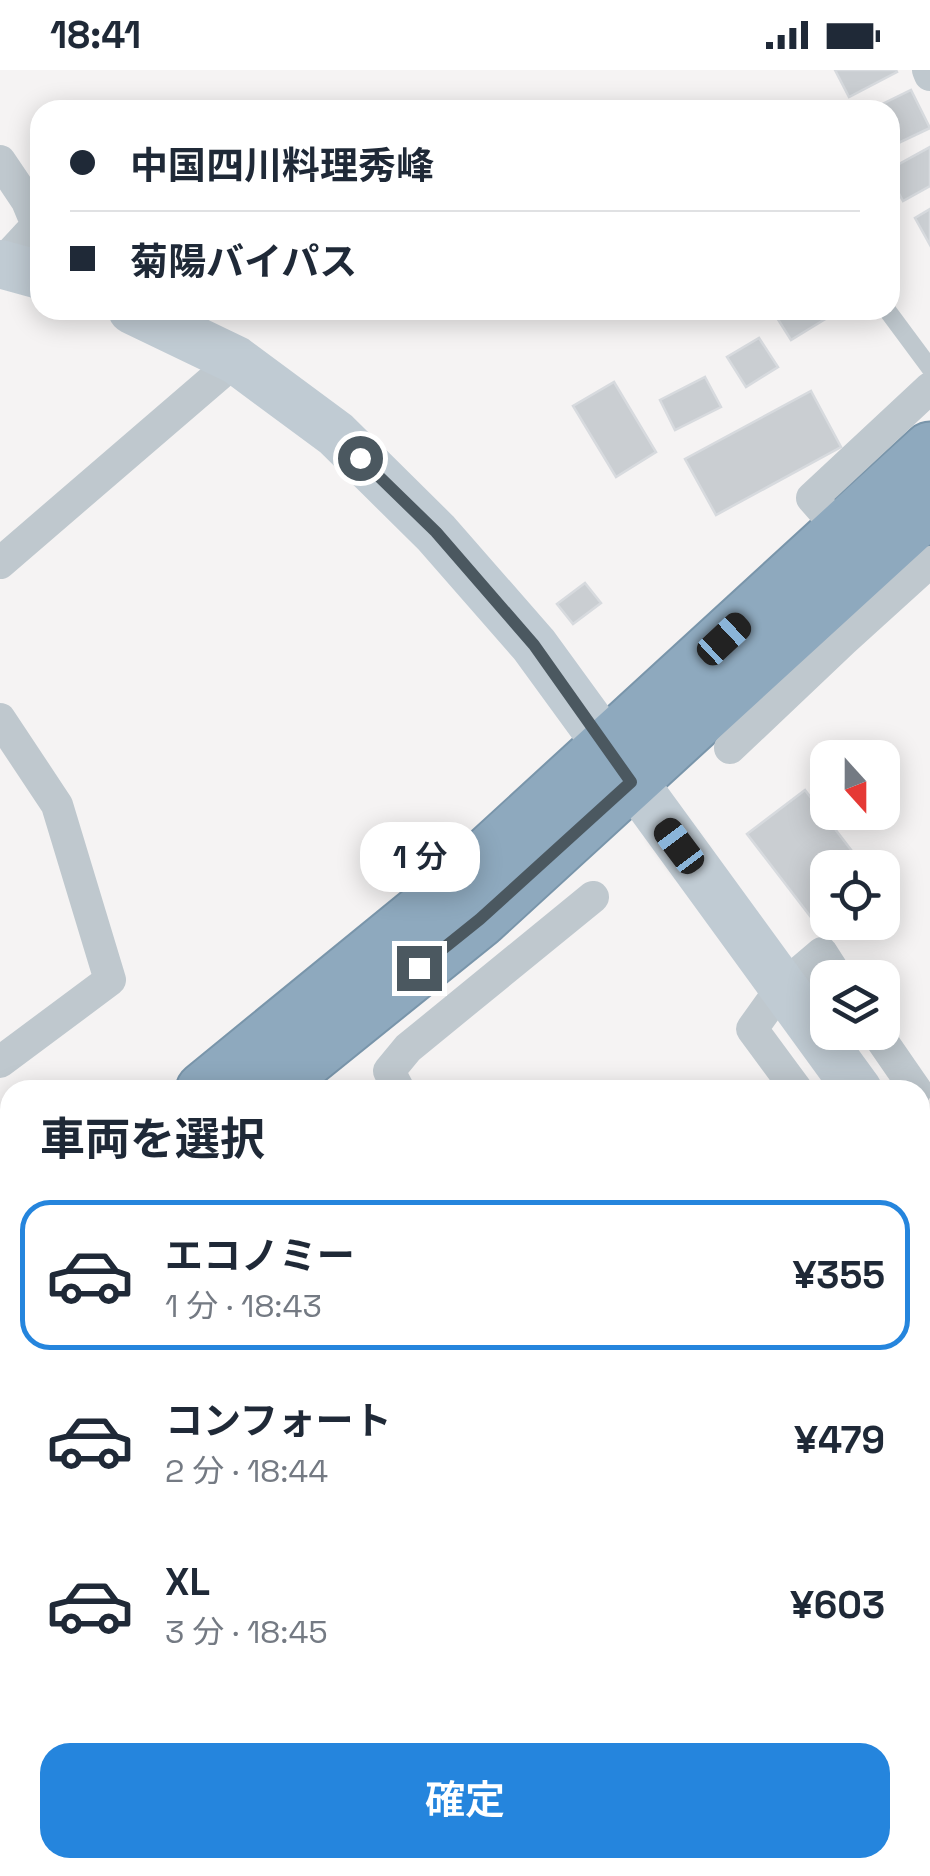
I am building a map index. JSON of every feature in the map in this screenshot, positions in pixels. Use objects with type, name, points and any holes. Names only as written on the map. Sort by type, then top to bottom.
[{"type":"highway","points":[[280,1080],[480,919],[619,764],[841,531],[930,450]]},
{"type":"highway","points":[[216,1080],[454,886],[619,764],[830,627],[930,507]]},
{"type":"main road","points":[[153,320],[236,360],[336,434],[436,532],[534,645],[851,1080]]},
{"type":"street","points":[[0,161],[30,207]]},
{"type":"street","points":[[14,267],[30,238]]},
{"type":"street","points":[[0,563],[236,360]]},
{"type":"street","points":[[841,531],[812,498],[930,388]]},
{"type":"street","points":[[730,748],[830,627],[930,562]]},
{"type":"street","points":[[0,719],[57,805],[110,980],[0,1062]]},
{"type":"street","points":[[394,1080],[389,1071],[408,1048],[593,897]]},
{"type":"street","points":[[790,1080],[752,1029],[782,987],[810,963]]},
{"type":"street","points":[[888,1050],[909,1080]]},
{"type":"lane","points":[[894,320],[930,368]]},
{"type":"building","points":[[835,70],[896,70],[897,72],[849,97]]},
{"type":"building","points":[[911,90],[930,128],[900,142],[900,100],[890,100]]},
{"type":"building","points":[[930,147],[930,186],[903,201],[900,195],[900,164]]},
{"type":"building","points":[[930,209],[930,245],[915,218]]},
{"type":"building","points":[[778,320],[824,320],[791,340]]},
{"type":"building","points":[[759,338],[778,367],[746,387],[727,357]]},
{"type":"building","points":[[705,377],[721,407],[675,430],[660,400]]},
{"type":"building","points":[[614,382],[656,452],[616,477],[573,406]]},
{"type":"building","points":[[811,391],[841,447],[716,515],[685,459]]},
{"type":"building","points":[[585,583],[601,603],[573,624],[557,604]]},
{"type":"building","points":[[805,790],[810,796],[810,830],[836,830],[851,850],[810,850],[810,916],[747,834]]},
{"type":"route","points":[[360,458],[436,532],[534,645],[631,782],[480,919],[419,968]]}]
